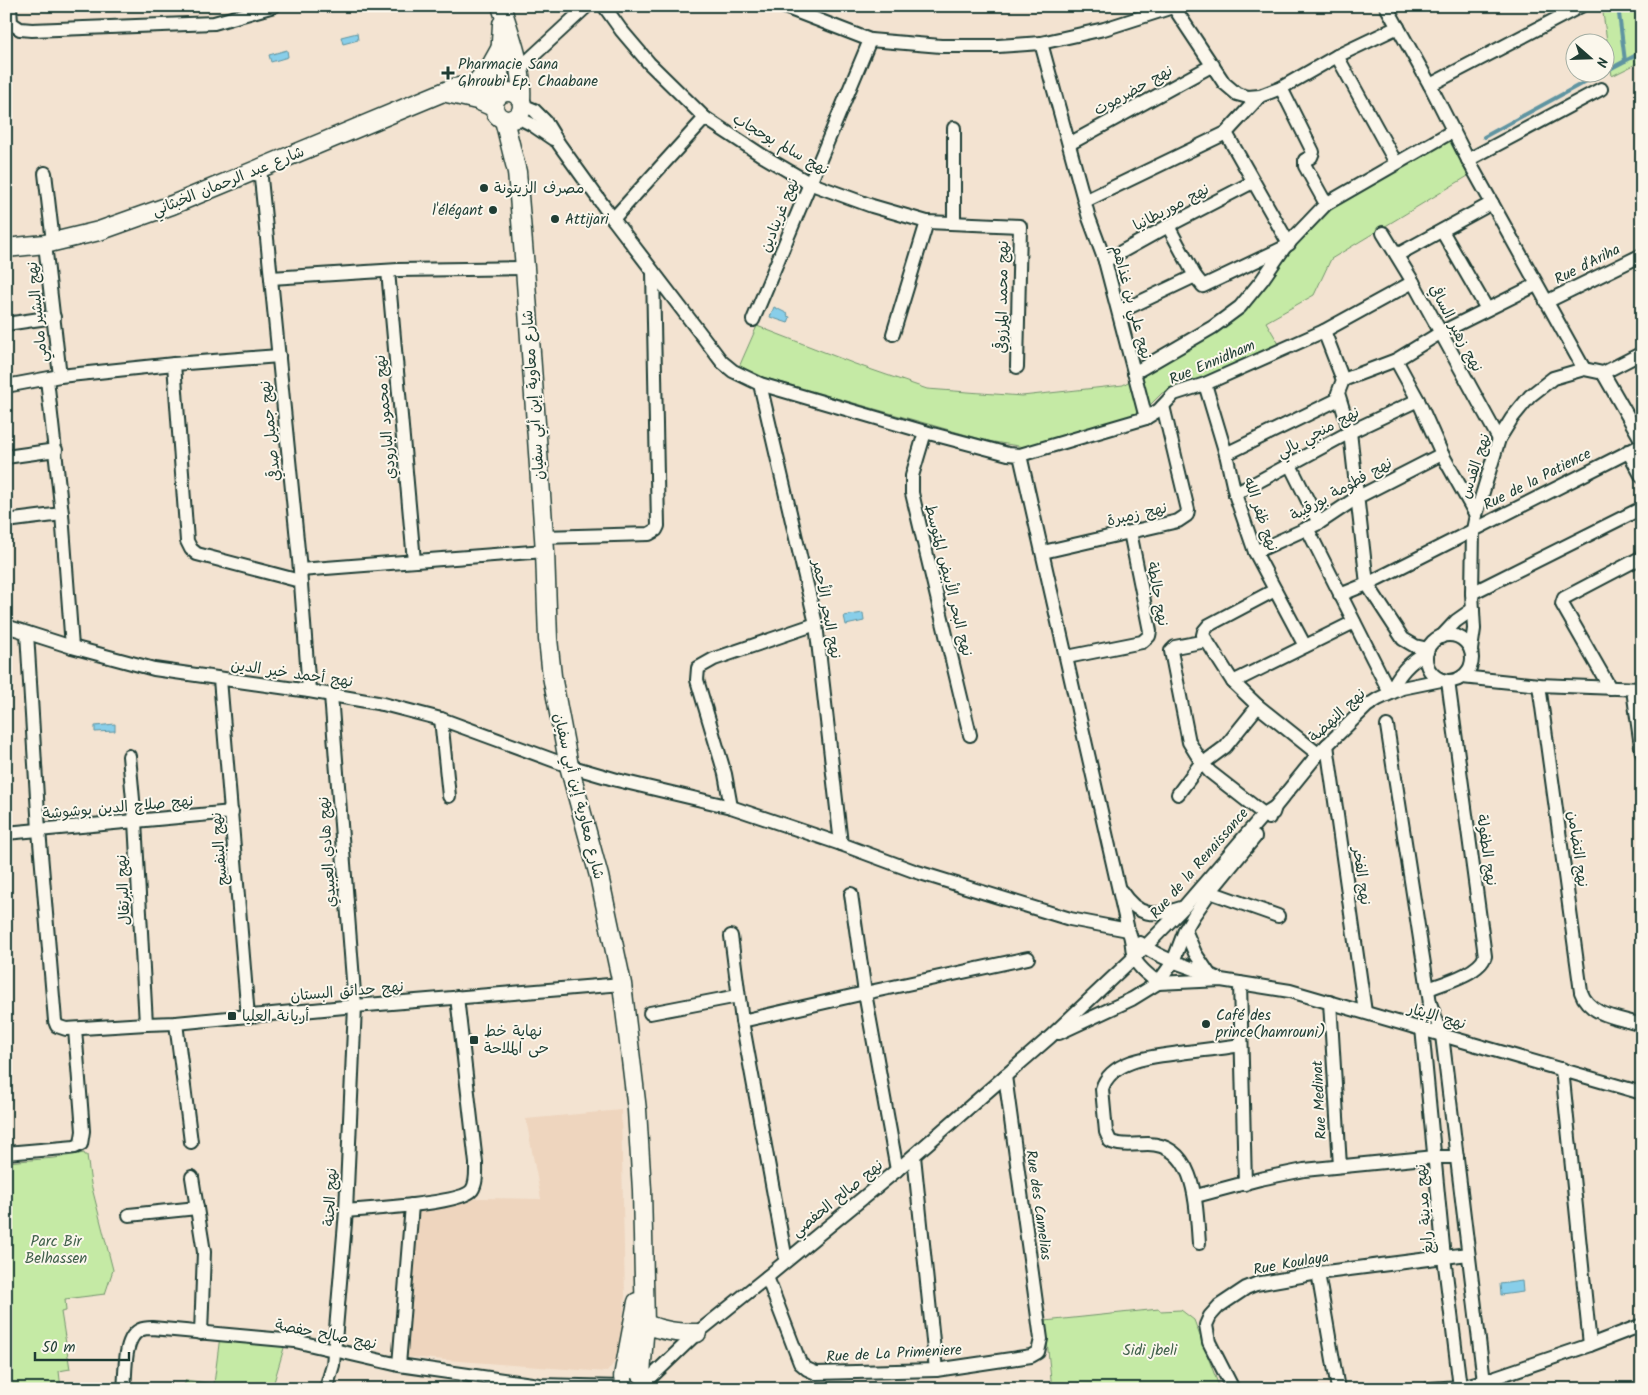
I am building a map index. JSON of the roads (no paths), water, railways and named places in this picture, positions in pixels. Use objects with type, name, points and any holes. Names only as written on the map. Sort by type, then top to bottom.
[{"type":"main road","name":"شارع معاوية إبن أبي سفيان","points":[[502,8],[520,68],[522,83],[509,107]]},
{"type":"main road","name":"شارع معاوية إبن أبي سفيان","points":[[502,8],[502,44],[509,107],[520,145],[517,172],[552,676],[569,766],[599,876],[622,984],[637,1110],[642,1190],[645,1324],[643,1382]]},
{"type":"main road","points":[[502,44],[490,67],[473,86],[482,88],[509,107]]},
{"type":"main road","name":"شارع عبد الرحمان الخبثاني","points":[[6,248],[49,243],[100,232],[172,205],[453,88],[473,86]]},
{"type":"main road","points":[[444,93],[509,107]]},
{"type":"main road","name":"شارع معاوية إبن أبي سفيان","points":[[623,1385],[643,1269]]},
{"type":"main road","points":[[645,1324],[665,1332],[697,1332]]},
{"type":"main road","points":[[623,1385],[629,1372],[633,1371],[643,1382]]},
{"type":"street","points":[[10,6],[11,23],[20,28],[32,30],[196,25],[214,23],[274,6]]},
{"type":"street","points":[[520,68],[587,6]]},
{"type":"street","name":"نهج سالم بوحجاب","points":[[604,6],[621,30],[649,63],[705,118],[809,183],[872,206],[927,222],[1020,226]]},
{"type":"street","points":[[782,6],[870,40],[941,46],[998,46],[1041,43],[1104,29],[1174,7],[1224,82],[1237,94],[1248,97],[1260,96],[1282,88],[1337,56],[1398,27]]},
{"type":"street","points":[[1386,6],[1430,85],[1468,160],[1584,369]]},
{"type":"street","points":[[1430,85],[1582,6]]},
{"type":"street","name":"نهج غرينادين","points":[[753,320],[870,40]]},
{"type":"street","name":"نهج علي بن غذاهم","points":[[1041,43],[1089,218],[1106,261],[1134,373],[1213,327],[1240,307],[1287,246]]},
{"type":"street","points":[[1337,56],[1396,163]]},
{"type":"street","name":"نهج حضرموت","points":[[1069,144],[1213,65]]},
{"type":"street","points":[[1282,88],[1313,152],[1311,157],[1305,160],[1304,166],[1326,204]]},
{"type":"street","points":[[1468,160],[1601,89]]},
{"type":"street","points":[[1085,201],[1226,133],[1260,96]]},
{"type":"street","points":[[509,107],[559,144],[653,272],[722,362],[733,371],[760,384],[925,432],[1008,454],[1020,455],[1130,933],[1134,958],[1143,970],[1158,983],[1221,980]]},
{"type":"street","points":[[613,219],[705,118]]},
{"type":"street","points":[[954,128],[954,223]]},
{"type":"street","points":[[1168,226],[1195,276],[1204,286],[1287,246],[1326,204],[1453,131]]},
{"type":"street","points":[[1226,133],[1287,246]]},
{"type":"street","name":"نهج جميل صدقي","points":[[260,168],[300,576],[309,690]]},
{"type":"street","name":"نهج البشير مامي","points":[[45,173],[54,317],[60,376]]},
{"type":"street","name":"نهج موريطانيا","points":[[1106,261],[1253,182]]},
{"type":"street","points":[[1397,255],[1492,203]]},
{"type":"street","points":[[893,334],[927,222]]},
{"type":"street","name":"نهج محمد المرزوقي","points":[[1017,367],[1020,226]]},
{"type":"street","points":[[1442,231],[1487,310]]},
{"type":"street","name":"نهج زهير السافي","points":[[1383,233],[1413,282],[1499,440]]},
{"type":"street","name":"Rue d'Ariha","points":[[1546,302],[1642,255]]},
{"type":"street","points":[[271,278],[388,271],[525,268]]},
{"type":"street","name":"نهج محمود البارودي","points":[[388,271],[414,561]]},
{"type":"street","points":[[174,364],[186,540],[190,549],[197,554],[300,576],[544,544],[649,534],[654,533],[658,526],[653,272]]},
{"type":"street","points":[[1119,312],[1195,276]]},
{"type":"street","name":"Rue Ennidham","points":[[1020,455],[1146,418],[1163,406],[1174,394],[1205,384],[1324,331],[1413,282]]},
{"type":"street","points":[[1428,651],[1403,639],[1367,584],[1350,432],[1339,399],[1339,387],[1343,380],[1396,360],[1440,333],[1536,284]]},
{"type":"street","points":[[6,324],[54,317]]},
{"type":"street","points":[[1324,331],[1343,380]]},
{"type":"street","points":[[1642,352],[1603,373],[1642,441]]},
{"type":"street","points":[[6,386],[60,376],[174,364],[279,356]]},
{"type":"street","points":[[1396,360],[1418,400],[1442,454],[1476,515]]},
{"type":"street","name":"نهج القدس","points":[[1471,650],[1474,629],[1472,593],[1473,530],[1499,440],[1512,418],[1541,386],[1562,375],[1584,369],[1603,373]]},
{"type":"street","points":[[1134,373],[1146,418]]},
{"type":"street","points":[[48,379],[62,514],[72,647]]},
{"type":"street","name":"نهج البحر الأحمر","points":[[760,384],[816,624],[841,844]]},
{"type":"street","name":"نهج ظفر الله","points":[[1205,384],[1226,454],[1235,494],[1255,552],[1305,646]]},
{"type":"street","points":[[1226,454],[1339,399]]},
{"type":"street","name":"نهج منجي بالي","points":[[1235,494],[1350,432],[1418,400]]},
{"type":"street","name":"نهج زمبرة","points":[[1042,552],[1178,520],[1187,515],[1188,510],[1163,406]]},
{"type":"street","name":"نهج البحر الأبيض المتوسط","points":[[925,432],[912,476],[912,493],[970,735]]},
{"type":"street","name":"Rue de la Patience","points":[[1340,595],[1367,584],[1642,445]]},
{"type":"street","points":[[6,457],[56,450]]},
{"type":"street","points":[[1628,451],[1642,477]]},
{"type":"street","name":"نهج فطومة بورقيبة","points":[[1255,552],[1319,523],[1358,497],[1442,454]]},
{"type":"street","points":[[1290,465],[1319,523]]},
{"type":"street","points":[[1472,593],[1642,508]]},
{"type":"street","points":[[6,521],[62,514]]},
{"type":"street","points":[[1307,528],[1390,693]]},
{"type":"street","name":"نهج جالطة","points":[[1067,657],[1142,642],[1149,636],[1150,631],[1130,532]]},
{"type":"street","points":[[1610,688],[1562,601],[1564,598],[1642,557]]},
{"type":"street","points":[[1275,590],[1209,625],[1203,635],[1233,682],[1258,706],[1322,750]]},
{"type":"street","points":[[1441,637],[1456,621],[1473,609]]},
{"type":"street","points":[[1233,682],[1354,622]]},
{"type":"street","points":[[731,807],[725,774],[697,680],[698,668],[714,659],[816,624]]},
{"type":"street","name":"نهج أحمد خير الدين","points":[[6,626],[72,647],[154,669],[309,690],[383,704],[441,719],[569,766],[617,780],[731,807],[914,871],[1070,919],[1130,933]]},
{"type":"street","points":[[6,1153],[75,1146],[81,1144],[83,1131],[75,1029],[61,1028],[55,1021],[39,830],[27,633]]},
{"type":"street","points":[[1390,693],[1394,683],[1404,669],[1428,651],[1436,640],[1447,635],[1464,640],[1471,650],[1471,665],[1462,677]]},
{"type":"street","points":[[1206,641],[1175,647],[1171,651],[1187,734],[1192,748],[1210,772],[1270,813]]},
{"type":"street","points":[[1428,651],[1429,669],[1444,680],[1462,677],[1539,686],[1637,690],[1642,753]]},
{"type":"street","name":"نهج البنفسج","points":[[220,679],[248,1017]]},
{"type":"street","name":"نهج النهضة","points":[[1270,813],[1322,750],[1367,706],[1390,693],[1415,684],[1444,680]]},
{"type":"street","name":"نهج الطفولة","points":[[1428,989],[1464,975],[1478,967],[1481,965],[1484,956],[1444,680]]},
{"type":"street","name":"نهج التضامن","points":[[1539,686],[1581,992],[1584,1000],[1596,1011],[1642,1025]]},
{"type":"street","name":"نهج هادي العبيدي","points":[[331,695],[355,1006]]},
{"type":"street","points":[[1178,794],[1202,763],[1225,747],[1258,706]]},
{"type":"street","points":[[441,719],[449,796]]},
{"type":"street","points":[[1387,726],[1430,1003],[1442,1035],[1484,1381]]},
{"type":"street","name":"نهج الفخر","points":[[1322,750],[1365,1012]]},
{"type":"street","name":"نهج البرتقال","points":[[129,756],[135,821],[146,1024]]},
{"type":"street","name":"نهج صلاح الدين بوشوشة","points":[[6,833],[232,812]]},
{"type":"street","name":"Rue de la Renaissance","points":[[1174,962],[1185,930],[1210,892],[1270,813]]},
{"type":"street","name":"Rue de la Renaissance","points":[[1145,948],[1270,813]]},
{"type":"street","points":[[1119,888],[1128,902],[1138,910],[1148,913],[1167,913],[1184,907]]},
{"type":"street","points":[[1210,892],[1278,916]]},
{"type":"street","points":[[851,894],[865,993],[897,1170]]},
{"type":"street","points":[[1185,930],[1195,953],[1209,974]]},
{"type":"street","points":[[1130,933],[1145,948],[1174,962],[1221,980]]},
{"type":"street","points":[[731,936],[742,1021],[786,1260]]},
{"type":"street","name":"نهج صالح الحفصي","points":[[643,1382],[697,1332],[768,1277],[786,1260],[914,1156],[1050,1037],[1145,948]]},
{"type":"street","points":[[742,1021],[1028,958]]},
{"type":"street","name":"نهج صالح الحفصي","points":[[1050,1037],[1132,999],[1158,983],[1174,962]]},
{"type":"street","name":"نهج الإيثار","points":[[1221,980],[1290,991],[1642,1093]]},
{"type":"street","points":[[1240,983],[1244,1184]]},
{"type":"street","name":"نهج حدائق البستان","points":[[75,1029],[176,1024],[355,1006],[622,984]]},
{"type":"street","points":[[650,1013],[738,996]]},
{"type":"street","points":[[346,1210],[412,1205],[465,1196],[473,1189],[476,1178],[476,1163],[457,997]]},
{"type":"street","name":"Rue Medinat","points":[[1330,1002],[1340,1166]]},
{"type":"street","points":[[1422,1028],[1430,1003]]},
{"type":"street","name":"نهج الجنة","points":[[326,1389],[335,1351],[346,1210],[355,1006]]},
{"type":"street","points":[[176,1024],[191,1142]]},
{"type":"street","name":"نهج مدينة رابغ","points":[[1422,1028],[1444,1257],[1460,1387]]},
{"type":"street","points":[[1199,1243],[1196,1196],[1183,1162],[1172,1150],[1162,1146],[1153,1144],[1118,1144],[1110,1140],[1106,1132],[1102,1089],[1104,1082],[1109,1076],[1123,1066],[1140,1059],[1241,1045]]},
{"type":"street","points":[[1562,1069],[1590,1345]]},
{"type":"street","name":"Rue des Camelias","points":[[1005,1076],[1041,1339]]},
{"type":"street","points":[[914,1156],[936,1370]]},
{"type":"street","points":[[1196,1196],[1260,1179],[1304,1170],[1435,1157],[1456,1157]]},
{"type":"street","points":[[192,1178],[204,1252],[201,1333]]},
{"type":"street","points":[[400,1365],[412,1205]]},
{"type":"street","points":[[129,1214],[197,1208]]},
{"type":"street","name":"Rue Koulaya","points":[[1233,1389],[1206,1333],[1206,1325],[1210,1316],[1219,1306],[1246,1288],[1256,1284],[1318,1273],[1468,1254]]},
{"type":"street","points":[[1318,1273],[1338,1389]]},
{"type":"street","name":"Rue de La Primeniere","points":[[768,1277],[800,1363],[816,1373],[936,1370],[1031,1356],[1040,1349],[1041,1339]]},
{"type":"street","points":[[1428,1389],[1460,1387],[1484,1381],[1590,1345],[1642,1324]]},
{"type":"street","name":"نهج صالح حفصة","points":[[124,1389],[128,1344],[133,1335],[141,1329],[152,1328],[295,1341],[400,1365],[540,1386],[623,1385]]},
{"type":"water","points":[[357,33],[358,40],[343,44],[341,37]]},
{"type":"water","points":[[287,50],[288,57],[271,62],[269,55]]},
{"type":"water","points":[[774,307],[788,314],[787,316],[790,317],[788,323],[770,317]]},
{"type":"water","points":[[863,613],[864,621],[846,625],[844,616]]},
{"type":"water","points":[[115,724],[115,731],[95,732],[95,726]]},
{"type":"water","points":[[1522,1281],[1523,1292],[1501,1295],[1500,1284]]},
{"type":"waterway","points":[[1618,6],[1625,61]]},
{"type":"waterway","points":[[1616,66],[1642,52]]},
{"type":"waterway","points":[[1484,137],[1585,82]]},
{"type":"place","name":"Pharmacie Sana Ghroubi Ep. Chaabane","points":[[448,73]]},
{"type":"place","name":"مصرف الزيتونة","points":[[484,188]]},
{"type":"place","name":"l'élégant","points":[[493,210]]},
{"type":"place","name":"Attijari","points":[[555,219]]},
{"type":"place","name":"أريانة العليا","points":[[232,1016]]},
{"type":"place","name":"Café des prince(hamrouni)","points":[[1206,1024]]},
{"type":"place","name":"نهاية خط حى الملاحة","points":[[474,1040]]},
{"type":"park label","name":"Parc Bir Belhassen","points":[[56,1250]]},
{"type":"park label","name":"Sidi jbeli","points":[[1150,1350]]}]
